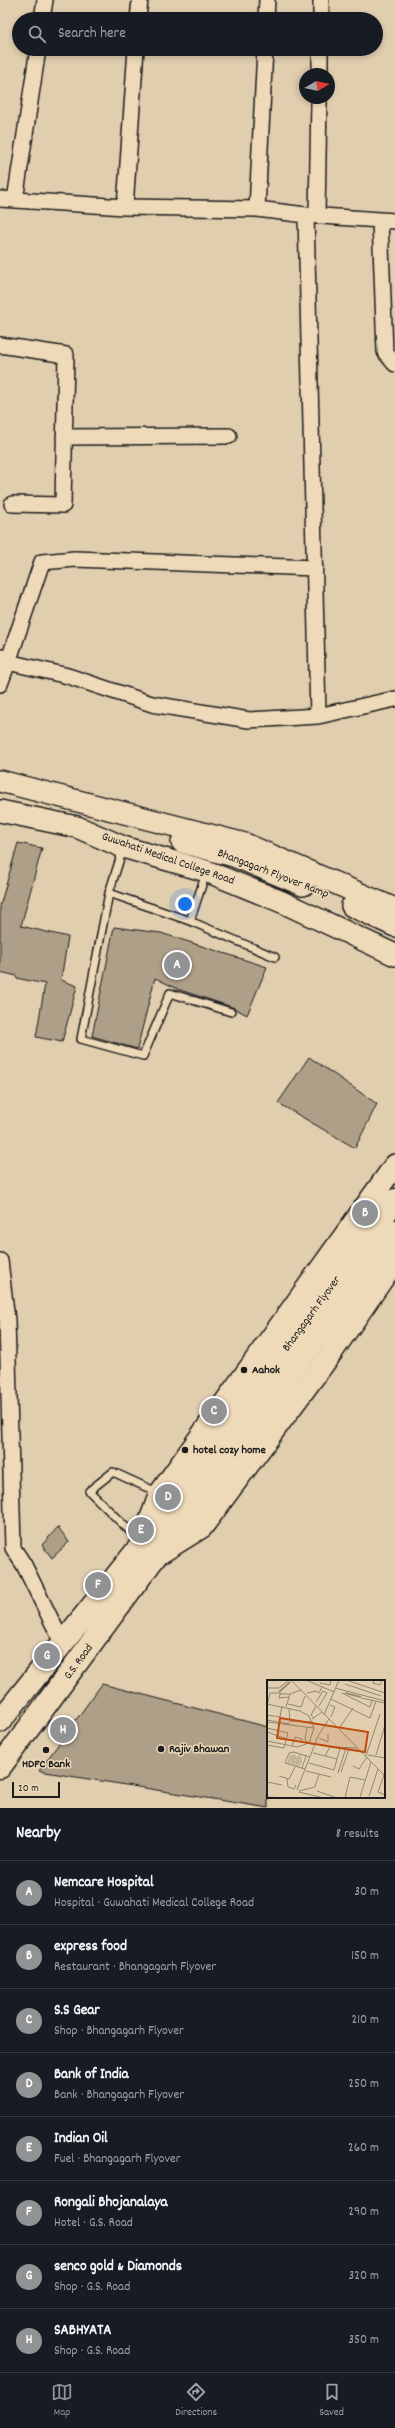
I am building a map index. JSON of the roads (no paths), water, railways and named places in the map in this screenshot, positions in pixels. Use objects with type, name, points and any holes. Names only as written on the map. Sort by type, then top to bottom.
[{"type":"main road","points":[[0,781],[84,801],[244,844],[395,909]]},
{"type":"main road","points":[[77,827],[101,819],[84,801]]},
{"type":"main road","name":"Guwahati Medical College Road","points":[[0,811],[77,827],[123,847],[206,871],[282,902],[395,955]]},
{"type":"main road","name":"Bhangagarh Flyover Ramp","points":[[101,819],[234,856],[332,897],[395,926]]},
{"type":"main road","points":[[173,1504],[395,1166]]},
{"type":"main road","name":"Bhangagarh Flyover","points":[[150,1549],[173,1504],[395,1200]]},
{"type":"main road","name":"Bhangagarh Flyover","points":[[173,1504],[395,1231]]},
{"type":"main road","points":[[150,1549],[202,1527],[330,1354],[395,1261]]},
{"type":"main road","name":"G.S. Road","points":[[6,1710],[62,1642],[150,1549]]},
{"type":"main road","name":"G.S. Road","points":[[0,1767],[150,1549]]},
{"type":"street","points":[[43,12],[45,0]]},
{"type":"street","points":[[139,12],[140,0]]},
{"type":"street","points":[[266,12],[267,0]]},
{"type":"street","points":[[321,12],[322,0]]},
{"type":"street","points":[[15,200],[37,56]]},
{"type":"street","points":[[125,207],[136,56]]},
{"type":"street","points":[[257,209],[265,56]]},
{"type":"street","points":[[320,56],[320,68]]},
{"type":"street","points":[[318,716],[311,216],[319,104]]},
{"type":"street","points":[[0,199],[125,207],[257,209],[311,216],[388,221],[389,305],[385,352],[395,364]]},
{"type":"street","points":[[0,345],[66,355],[63,505],[12,504]]},
{"type":"street","points":[[64,437],[229,436]]},
{"type":"street","points":[[0,684],[4,659],[42,562],[75,560],[315,568]]},
{"type":"street","points":[[4,659],[68,676],[152,704],[249,720],[318,716],[395,699]]},
{"type":"street","points":[[0,1261],[2,1291],[7,1320],[4,1413],[6,1481],[13,1548],[24,1565],[62,1642]]},
{"type":"lane","points":[[123,847],[109,893],[81,1040],[143,1056],[170,993],[231,1012]]},
{"type":"lane","points":[[190,921],[206,871]]},
{"type":"lane","points":[[109,893],[190,921],[275,958]]},
{"type":"lane","points":[[150,1549],[88,1491],[113,1472],[173,1504]]},
{"type":"place","name":"Nemcare Hospital","points":[[177,965]]},
{"type":"place","name":"express food","points":[[365,1213]]},
{"type":"place","name":"Aahok","points":[[244,1370]]},
{"type":"place","name":"S.S Gear","points":[[214,1411]]},
{"type":"place","name":"hotel cozy home","points":[[185,1450]]},
{"type":"place","name":"Bank of India","points":[[168,1497]]},
{"type":"place","name":"Indian Oil","points":[[141,1530]]},
{"type":"place","name":"Rongali Bhojanalaya","points":[[98,1585]]},
{"type":"place","name":"senco gold & Diamonds","points":[[47,1656]]},
{"type":"place","name":"SABHYATA","points":[[63,1730]]},
{"type":"place","name":"Rajiv Bhawan","points":[[161,1749]]},
{"type":"place","name":"HDFC Bank","points":[[46,1750]]}]
